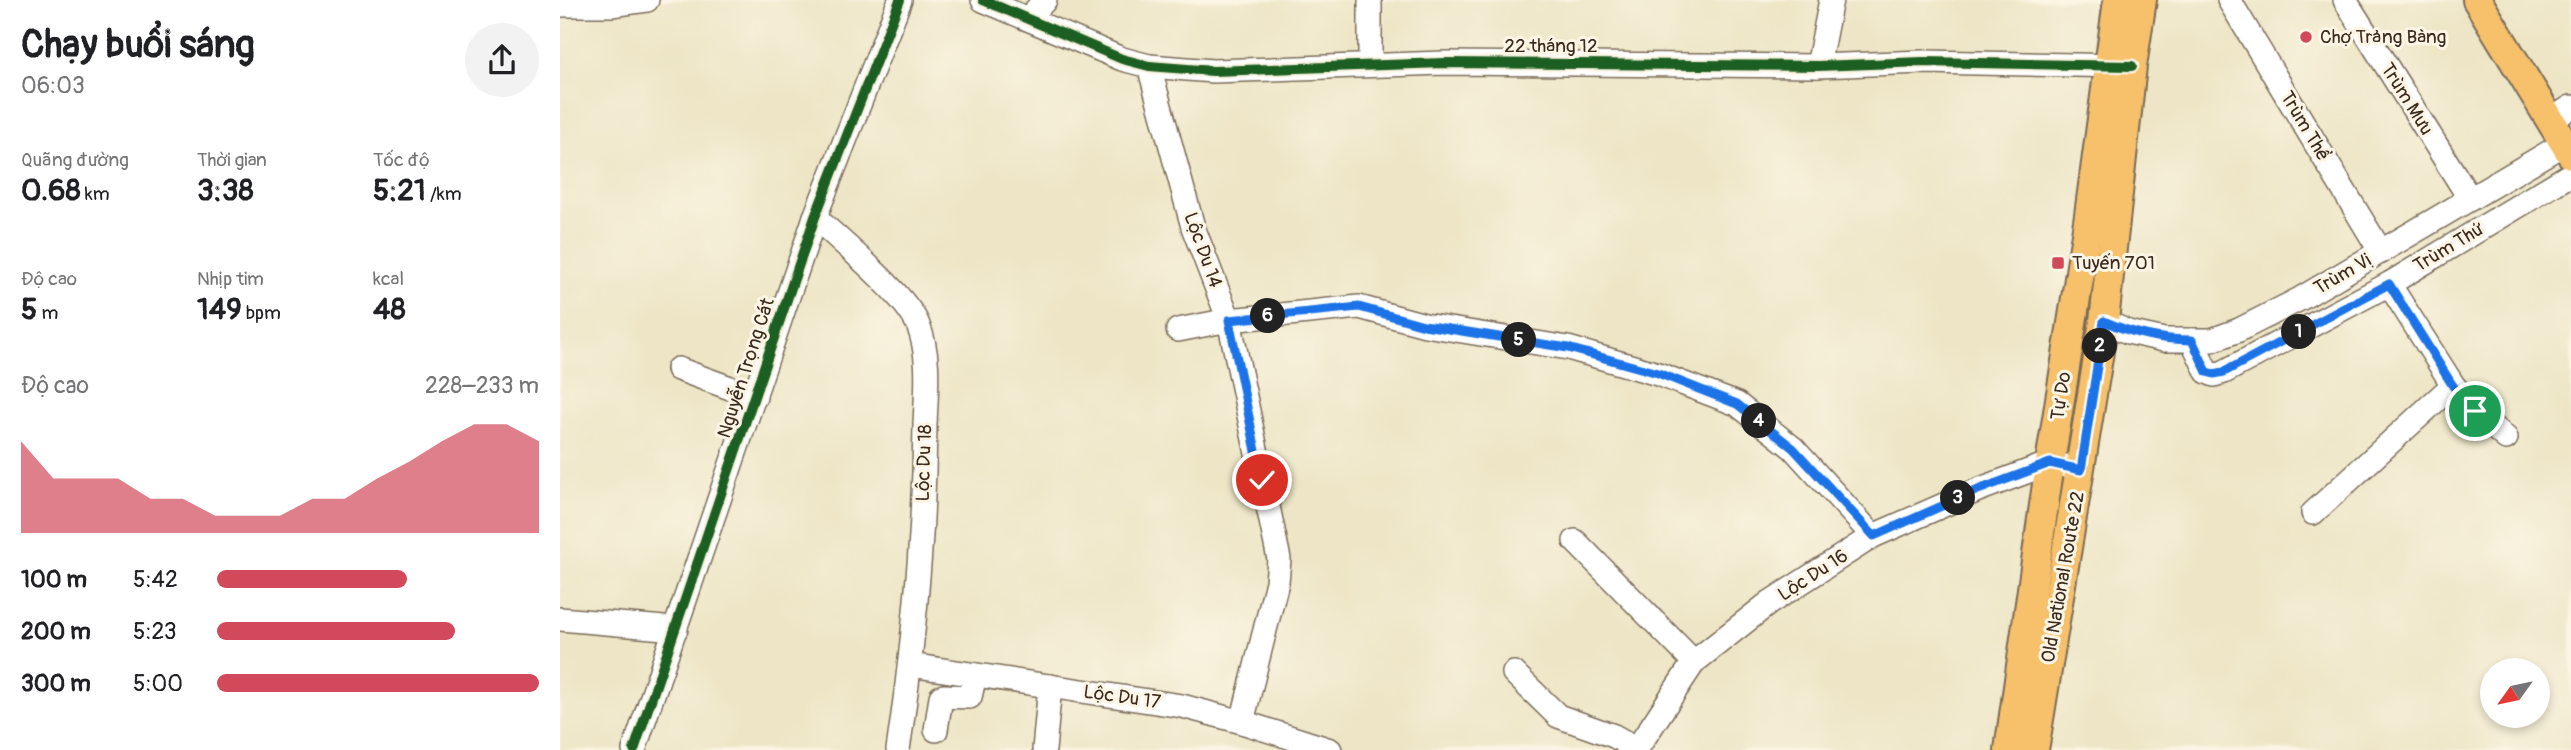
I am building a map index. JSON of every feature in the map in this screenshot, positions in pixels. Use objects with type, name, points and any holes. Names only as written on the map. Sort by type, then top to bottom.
[{"type":"main road","name":"Tự Do","points":[[2104,321],[2121,66],[2118,0]]},
{"type":"main road","name":"Tự Do","points":[[2009,750],[2089,215],[2121,66],[2142,0]]},
{"type":"main road","points":[[2477,0],[2564,131]]},
{"type":"main road","name":"Old National Route 22","points":[[2034,750],[2104,321]]},
{"type":"street","points":[[560,5],[647,0]]},
{"type":"street","name":"Nguyễn Trọng Cát","points":[[634,750],[815,217],[900,0]]},
{"type":"street","name":"22 tháng 12","points":[[983,0],[1122,59],[1149,65],[1213,71],[1370,64],[1818,66],[1923,62],[2121,66]]},
{"type":"street","points":[[1028,19],[1045,0]]},
{"type":"street","points":[[1370,0],[1370,64]]},
{"type":"street","points":[[1818,66],[1831,0]]},
{"type":"street","name":"Trùm Thể","points":[[2229,0],[2381,252]]},
{"type":"street","name":"Trùm Mưu","points":[[2345,0],[2470,199]]},
{"type":"street","name":"Lộc Du 14","points":[[1149,65],[1193,227],[1229,320],[1279,559],[1277,582],[1242,722]]},
{"type":"street","name":"Trùm Vị","points":[[2104,321],[2128,332],[2164,340],[2212,340],[2239,330],[2300,299],[2470,199],[2564,131]]},
{"type":"street","name":"Trùm Thứ","points":[[2192,340],[2207,372],[2224,372],[2389,284],[2571,174]]},
{"type":"street","name":"Lộc Du 18","points":[[815,217],[904,302],[918,324],[926,359],[925,473],[910,665],[898,750]]},
{"type":"street","points":[[2389,284],[2453,386],[2475,411],[2506,438]]},
{"type":"street","points":[[1178,330],[1229,320],[1359,307],[1424,325],[1568,348],[1658,373],[1737,404],[1793,448],[1874,536]]},
{"type":"street","points":[[678,369],[755,397]]},
{"type":"street","points":[[2313,513],[2453,386]]},
{"type":"street","points":[[2050,463],[2081,470]]},
{"type":"street","name":"Lộc Du 16","points":[[1637,750],[1694,662],[1769,603],[1874,536],[1978,490],[2050,463]]},
{"type":"street","points":[[1575,541],[1694,662]]},
{"type":"street","points":[[560,619],[676,629]]},
{"type":"street","name":"Lộc Du 17","points":[[910,665],[1182,706],[1329,750]]},
{"type":"street","points":[[1514,673],[1558,716],[1614,736],[1637,750]]},
{"type":"street","points":[[936,730],[941,697],[970,697],[975,675]]},
{"type":"street","points":[[1044,750],[1049,686]]},
{"type":"cycle path","points":[[634,750],[815,217],[900,0]]},
{"type":"cycle path","points":[[983,0],[1122,59],[1149,66],[1213,71],[1444,63],[1818,66],[1923,62],[2132,66]]},
{"type":"place","name":"Chợ Trảng Bàng","points":[[2306,37]]},
{"type":"place","name":"Tuyến 701","points":[[2058,263]]},
{"type":"route","points":[[1262,480],[1229,320],[1359,307],[1424,325],[1568,348],[1658,373],[1737,404],[1793,448],[1874,536],[1978,490],[2050,463],[2081,470],[2104,321],[2128,332],[2164,340],[2192,340],[2207,372],[2214,374],[2224,372],[2389,284],[2453,386],[2475,411]]}]
